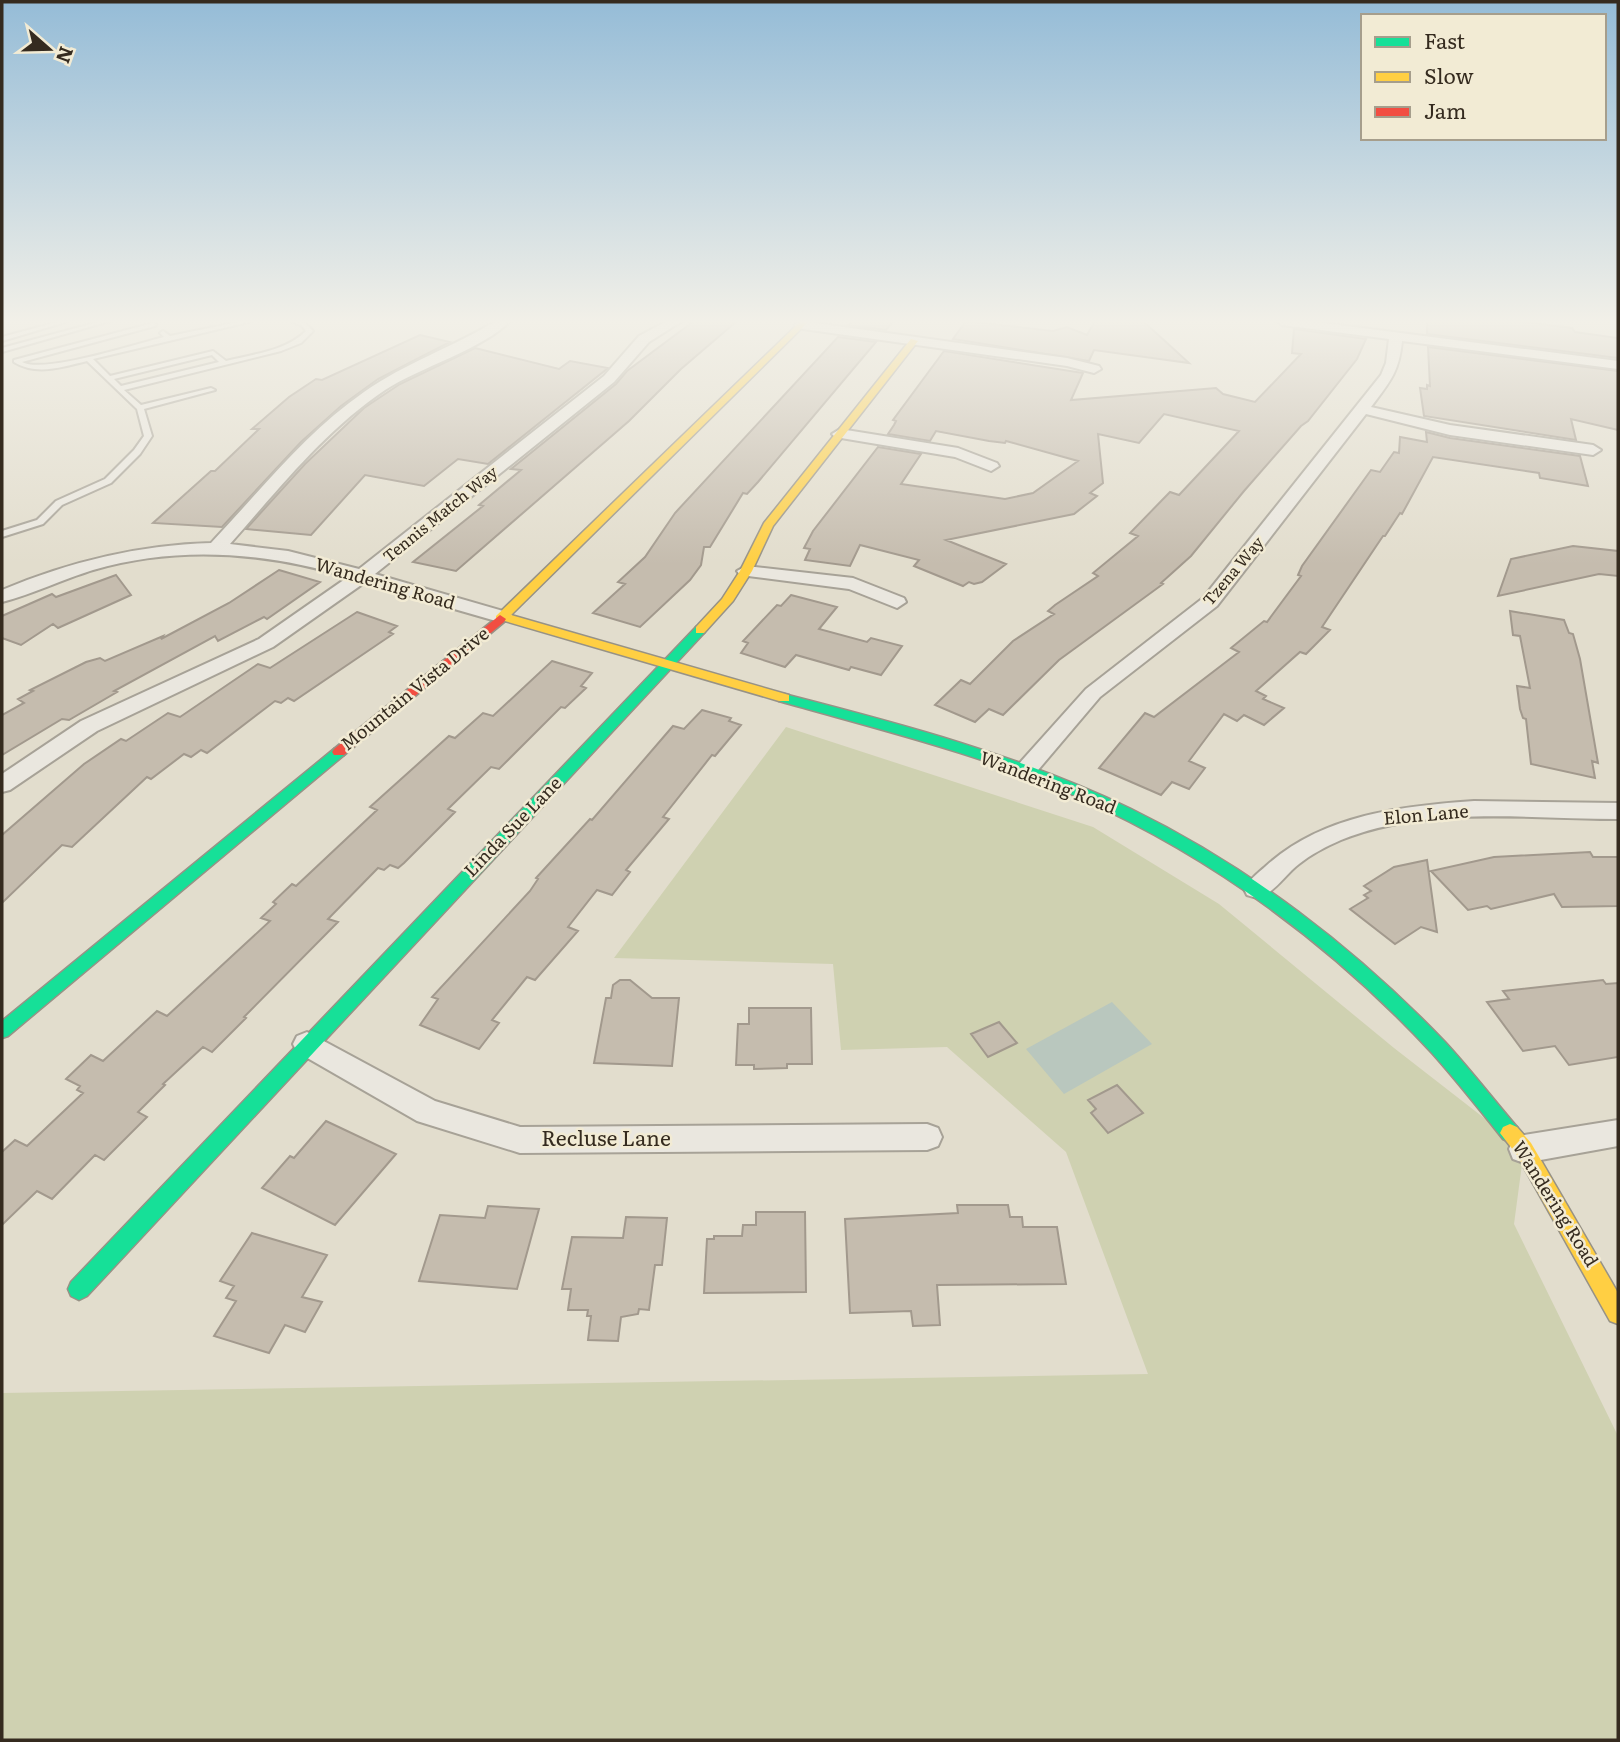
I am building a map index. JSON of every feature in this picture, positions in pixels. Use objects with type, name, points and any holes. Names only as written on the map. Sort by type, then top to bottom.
[{"type":"street","points":[[216,548],[340,417],[361,402]]},
{"type":"street","name":"Tennis Match Way","points":[[2,785],[89,726],[266,643],[362,576],[581,402]]},
{"type":"street","name":"Mountain Vista Drive","points":[[2,1031],[503,617],[722,402]]},
{"type":"street","name":"Linda Sue Lane","points":[[79,1289],[727,601],[746,571],[768,525],[865,402]]},
{"type":"street","name":"Tzena Way","points":[[1025,771],[1093,693],[1210,602],[1368,402]]},
{"type":"street","points":[[1362,410],[1450,429],[1593,450]]},
{"type":"street","points":[[840,434],[958,453],[990,466]]},
{"type":"street","name":"Wandering Road","points":[[2,596],[76,568],[129,556],[216,548],[284,556],[362,576],[897,731],[1025,771],[1125,812],[1188,846],[1256,889],[1316,935],[1428,1037],[1524,1149],[1607,1289],[1618,1313]]},
{"type":"street","points":[[746,571],[853,584],[897,602]]},
{"type":"street","name":"Elon Lane","points":[[1256,889],[1273,869],[1341,829],[1380,818],[1443,811],[1618,811]]},
{"type":"street","name":"Recluse Lane","points":[[307,1044],[427,1112],[520,1140],[927,1137]]},
{"type":"street","points":[[1524,1149],[1618,1133]]},
{"type":"lane","points":[[2,534],[40,523],[59,503],[97,487],[118,473],[148,436],[140,408],[134,402]]},
{"type":"lane","points":[[140,408],[163,402]]},
{"type":"green space","points":[[786,727],[1093,827],[1219,904],[1394,1048],[1524,1149],[1514,1224],[1618,1436],[1618,1740],[2,1740],[2,1393],[1148,1374],[1066,1152],[947,1047],[841,1050],[833,964],[614,958]]},
{"type":"shaded area","points":[[1112,1002],[1152,1044],[1064,1094],[1026,1049]]},
{"type":"building","points":[[283,402],[346,402],[301,442],[222,527],[153,523],[211,471],[215,471],[259,429],[252,429]]},
{"type":"building","points":[[373,402],[565,402],[488,464],[458,459],[424,486],[365,475],[311,535],[246,529],[305,464]]},
{"type":"building","points":[[593,402],[648,402],[456,571],[413,562],[483,506],[479,505],[521,470],[511,469]]},
{"type":"building","points":[[778,402],[825,402],[758,482],[747,494],[743,493],[710,547],[704,547],[701,565],[690,580],[640,627],[593,613],[625,584],[618,582],[645,557],[675,513]]},
{"type":"building","points":[[906,402],[1323,402],[1191,556],[1161,583],[1163,584],[1059,660],[1003,715],[989,709],[975,722],[935,705],[961,680],[970,684],[1013,641],[1054,614],[1048,611],[1055,605],[1098,576],[1093,573],[1138,536],[1130,533],[1170,492],[1179,495],[1239,431],[1164,414],[1139,443],[1098,434],[1103,483],[1090,493],[1097,496],[1074,514],[946,540],[1006,564],[982,582],[969,582],[963,586],[914,566],[919,560],[860,545],[850,566],[805,560],[810,549],[804,548],[813,531],[878,447],[921,454],[901,484],[1005,499],[1033,493],[1078,461],[1006,441],[989,441],[936,431],[930,441],[888,434],[896,421],[893,420]]},
{"type":"building","points":[[1422,402],[1618,402],[1618,430],[1571,419],[1576,440],[1424,416]]},
{"type":"building","points":[[1426,432],[1450,438],[1580,456],[1588,486],[1540,478],[1539,473],[1433,457],[1402,514],[1400,513],[1383,536],[1322,627],[1330,630],[1306,654],[1300,652],[1256,691],[1266,696],[1263,699],[1284,708],[1264,725],[1244,715],[1237,721],[1224,714],[1189,761],[1205,768],[1189,789],[1172,782],[1161,795],[1099,768],[1145,713],[1154,717],[1239,652],[1231,648],[1264,621],[1267,622],[1301,576],[1298,575],[1302,566],[1371,470],[1380,472],[1394,452],[1399,453],[1400,437],[1427,442]]},
{"type":"building","points":[[1573,546],[1618,551],[1618,576],[1599,574],[1498,596],[1511,559]]},
{"type":"building","points":[[279,570],[320,582],[267,619],[264,617],[218,641],[215,636],[114,691],[117,692],[69,720],[62,719],[2,755],[2,715],[24,703],[18,699],[33,691],[30,690],[86,662],[100,658],[105,661],[163,636],[161,639],[229,603]]},
{"type":"building","points":[[116,575],[131,595],[58,628],[53,624],[21,645],[2,638],[2,616],[52,594],[56,597]]},
{"type":"building","points":[[791,595],[837,607],[819,629],[867,642],[871,638],[902,646],[881,675],[851,667],[849,670],[796,655],[785,667],[741,653],[748,643],[743,641],[777,605],[781,606]]},
{"type":"building","points":[[1510,611],[1564,620],[1569,633],[1573,634],[1580,659],[1598,763],[1592,761],[1595,778],[1531,764],[1526,719],[1520,709],[1517,686],[1530,688],[1520,636],[1513,635]]},
{"type":"building","points":[[357,612],[397,626],[389,632],[393,634],[294,701],[288,698],[281,703],[275,701],[207,753],[201,750],[191,757],[184,754],[151,779],[147,777],[72,847],[62,845],[2,903],[2,835],[84,764],[121,739],[126,741],[168,713],[180,717],[258,664],[270,668]]},
{"type":"building","points":[[552,661],[592,673],[581,686],[586,688],[565,708],[561,707],[499,769],[491,767],[448,809],[455,812],[404,863],[398,868],[390,865],[384,870],[378,868],[328,919],[338,922],[244,1017],[246,1018],[212,1052],[203,1047],[163,1084],[165,1085],[138,1112],[147,1117],[104,1160],[95,1155],[52,1199],[37,1191],[2,1225],[2,1152],[15,1140],[27,1146],[83,1093],[77,1090],[80,1086],[66,1079],[91,1055],[103,1061],[157,1011],[167,1016],[270,921],[261,918],[276,904],[273,902],[292,884],[296,886],[377,810],[370,807],[449,736],[455,738],[483,713],[493,716]]},
{"type":"building","points":[[702,710],[731,718],[729,721],[741,725],[715,756],[712,755],[663,817],[669,819],[626,870],[630,872],[612,895],[597,890],[568,927],[578,931],[535,980],[527,977],[492,1020],[499,1023],[479,1049],[420,1025],[438,999],[432,997],[530,891],[538,879],[536,878],[590,819],[592,820],[673,726],[684,729]]},
{"type":"building","points":[[1590,852],[1593,857],[1618,857],[1618,906],[1562,907],[1554,894],[1491,909],[1487,906],[1468,910],[1431,871],[1494,857]]},
{"type":"building","points":[[1427,860],[1437,932],[1421,927],[1395,944],[1350,909],[1368,898],[1364,895],[1371,891],[1364,886],[1394,867]]},
{"type":"building","points":[[620,980],[630,980],[652,998],[679,998],[672,1066],[594,1063],[606,998],[611,998],[613,985]]},
{"type":"building","points":[[1603,980],[1606,984],[1618,983],[1618,1057],[1569,1065],[1555,1046],[1523,1051],[1487,1002],[1509,999],[1503,991]]},
{"type":"building","points":[[749,1008],[811,1008],[812,1064],[787,1064],[787,1068],[754,1069],[754,1065],[736,1065],[738,1024],[749,1024]]},
{"type":"building","points":[[999,1022],[1017,1043],[988,1057],[971,1034]]},
{"type":"building","points":[[1117,1085],[1143,1113],[1108,1133],[1091,1113],[1096,1109],[1088,1100]]},
{"type":"building","points":[[326,1121],[396,1154],[335,1225],[262,1188],[290,1156],[294,1158]]},
{"type":"building","points":[[957,1205],[1008,1205],[1010,1217],[1022,1217],[1023,1227],[1057,1227],[1066,1284],[937,1285],[940,1325],[913,1326],[911,1311],[850,1313],[845,1219],[958,1213]]},
{"type":"building","points":[[488,1206],[539,1209],[517,1289],[419,1281],[440,1215],[485,1218]]},
{"type":"building","points":[[756,1212],[805,1212],[806,1292],[704,1293],[707,1239],[714,1239],[714,1236],[742,1236],[743,1225],[756,1225]]},
{"type":"building","points":[[626,1217],[667,1218],[662,1265],[655,1265],[649,1310],[639,1309],[638,1314],[621,1317],[618,1341],[588,1340],[591,1316],[587,1316],[588,1310],[568,1310],[571,1289],[562,1289],[572,1237],[623,1238]]},
{"type":"building","points":[[252,1233],[327,1255],[302,1297],[322,1302],[305,1332],[285,1325],[269,1353],[214,1336],[236,1301],[226,1298],[234,1286],[220,1281]]},
{"type":"traffic: fast","points":[[79,1289],[700,630]]},
{"type":"traffic: fast","points":[[784,698],[958,748],[1044,777],[1126,813],[1168,835],[1286,912],[1359,972],[1438,1047],[1510,1133]]},
{"type":"traffic: fast","points":[[2,1031],[339,752]]},
{"type":"traffic: slow","points":[[500,619],[722,402]]},
{"type":"traffic: slow","points":[[700,630],[727,601],[746,571],[768,525],[865,402]]},
{"type":"traffic: slow","points":[[503,617],[784,698]]},
{"type":"traffic: slow","points":[[1510,1133],[1524,1149],[1618,1313]]},
{"type":"traffic: jam","points":[[339,752],[500,619]]}]
